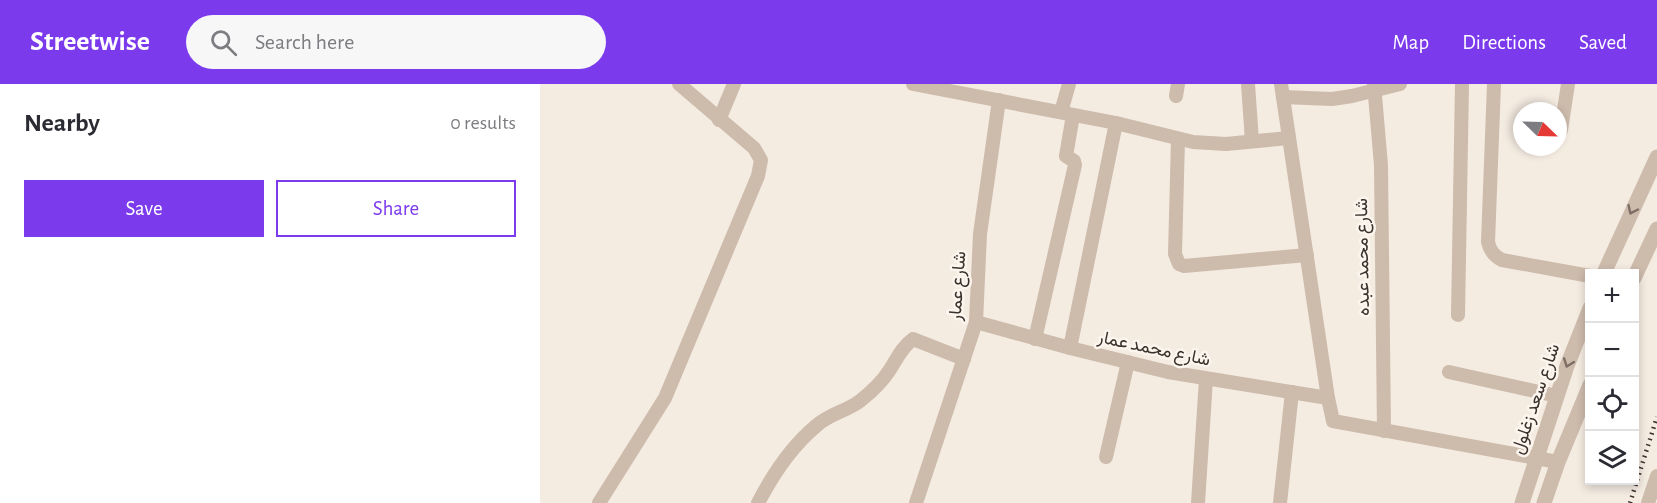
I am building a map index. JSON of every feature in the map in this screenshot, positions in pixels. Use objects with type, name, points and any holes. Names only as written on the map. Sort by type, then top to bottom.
[{"type":"street","points":[[599,503],[665,398],[758,176],[761,160],[754,148],[679,84]]},
{"type":"street","points":[[719,120],[734,84]]},
{"type":"street","points":[[913,84],[968,89],[999,100],[1210,144],[1289,138]]},
{"type":"street","points":[[1035,339],[1075,165],[1074,161],[1066,156],[1069,84]]},
{"type":"street","points":[[1248,84],[1252,141]]},
{"type":"street","points":[[1400,84],[1332,99],[1282,90],[1331,417],[1335,422],[1558,462]]},
{"type":"street","points":[[1458,315],[1462,84]]},
{"type":"street","points":[[1494,84],[1489,248],[1502,260],[1585,275]]},
{"type":"street","points":[[1565,102],[1568,84]]},
{"type":"street","name":"شارع محمد عبده","points":[[1374,88],[1381,165],[1384,431]]},
{"type":"street","name":"شارع عمار","points":[[916,503],[976,322],[980,234],[999,100]]},
{"type":"street","points":[[1070,348],[1116,123]]},
{"type":"street","points":[[1178,139],[1175,254],[1179,264],[1184,266],[1307,255]]},
{"type":"street","points":[[1606,269],[1657,157]]},
{"type":"street","points":[[1639,269],[1657,229]]},
{"type":"street","name":"شارع سعد زغلول","points":[[1522,503],[1557,396],[1585,321]]},
{"type":"street","name":"شارع محمد عمار","points":[[976,322],[1070,348],[1206,379],[1328,398]]},
{"type":"street","points":[[758,503],[767,486],[792,452],[816,426],[831,415],[859,402],[888,374],[903,346],[913,339],[964,359]]},
{"type":"street","points":[[1106,457],[1128,362]]},
{"type":"street","points":[[1449,372],[1557,396]]},
{"type":"street","points":[[1198,503],[1206,379]]},
{"type":"street","points":[[1280,503],[1292,392]]},
{"type":"street","points":[[1544,503],[1585,397]]},
{"type":"street","points":[[1648,503],[1657,476]]},
{"type":"railway","points":[[1630,503],[1657,417]]}]
